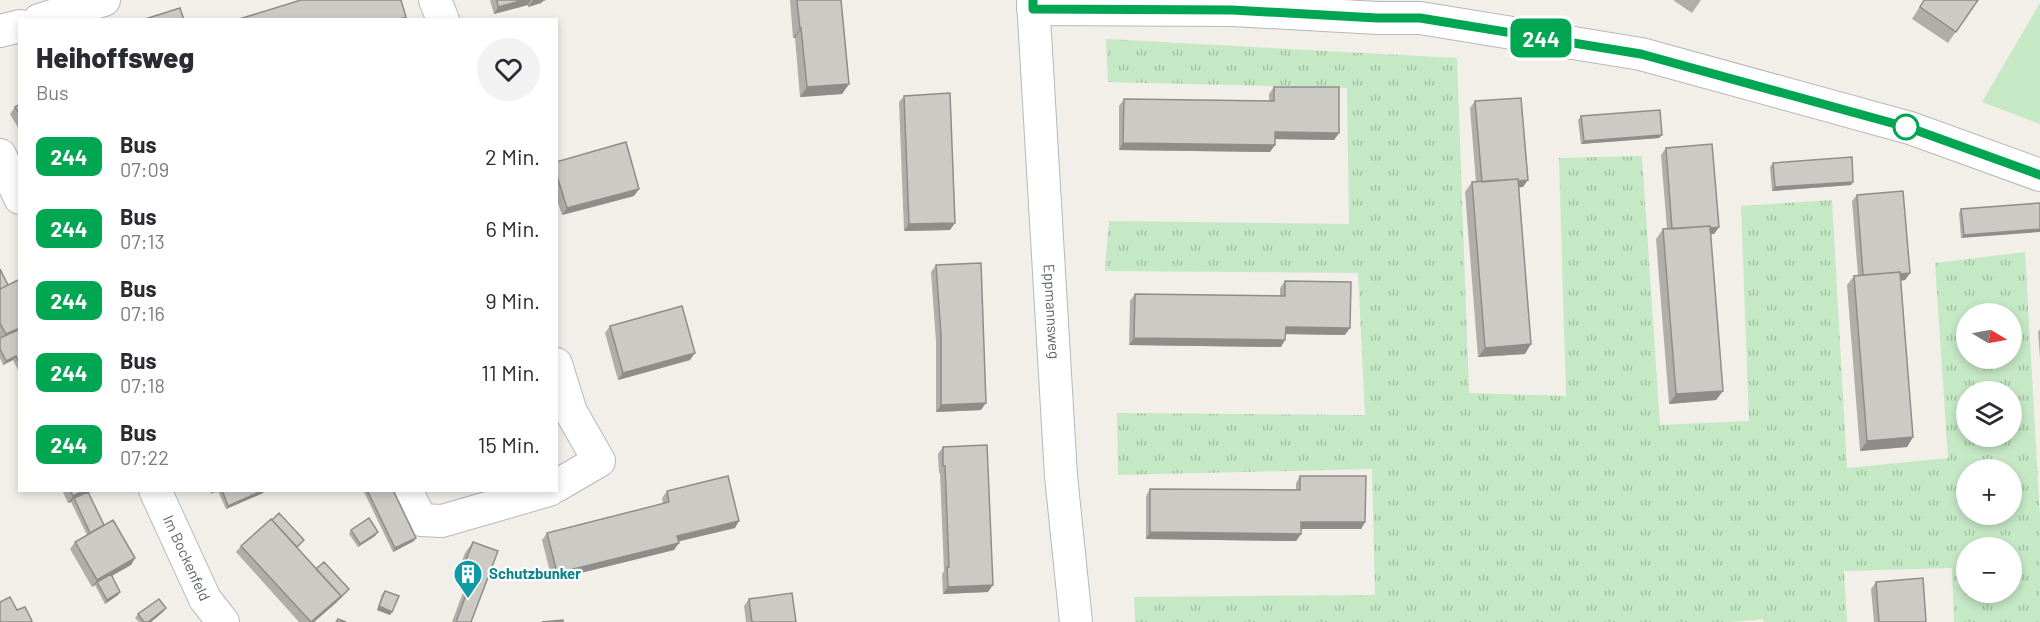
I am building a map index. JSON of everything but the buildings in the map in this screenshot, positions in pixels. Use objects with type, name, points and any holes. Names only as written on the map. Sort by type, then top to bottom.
[{"type":"street","points":[[46,18],[104,0]]},
{"type":"street","points":[[435,0],[441,18]]},
{"type":"street","points":[[1033,5],[1420,18],[1641,54],[1910,128],[2040,175]]},
{"type":"street","name":"Eppmannsweg","points":[[1033,5],[1061,476],[1076,622]]},
{"type":"street","points":[[0,31],[18,26]]},
{"type":"street","points":[[0,155],[18,194]]},
{"type":"street","points":[[558,370],[571,412],[599,461],[558,485]]},
{"type":"street","name":"Im Bockenfeld","points":[[155,492],[205,599],[223,622]]},
{"type":"street","points":[[407,492],[421,520],[442,521],[542,492]]},
{"type":"green space","points":[[2040,3],[2040,124],[1982,102]]},
{"type":"green space","points":[[1106,39],[1457,58],[1469,393],[1566,396],[1559,158],[1642,156],[1660,425],[1749,421],[1741,206],[1832,200],[1847,468],[1948,458],[1935,263],[2025,252],[2040,517],[2040,622],[1954,622],[1952,568],[1844,571],[1847,622],[1764,622],[1763,619],[1731,622],[1135,622],[1134,597],[1375,595],[1372,469],[1118,475],[1117,413],[1365,415],[1358,273],[1105,271],[1109,221],[1349,224],[1347,88],[1108,82]]},
{"type":"bus line","name":"244","points":[[1033,0],[1033,9],[1232,10],[1377,18],[1420,18],[1641,54],[1910,128],[2040,175]]},
{"type":"place","name":"Schutzbunker","points":[[468,600]]}]
